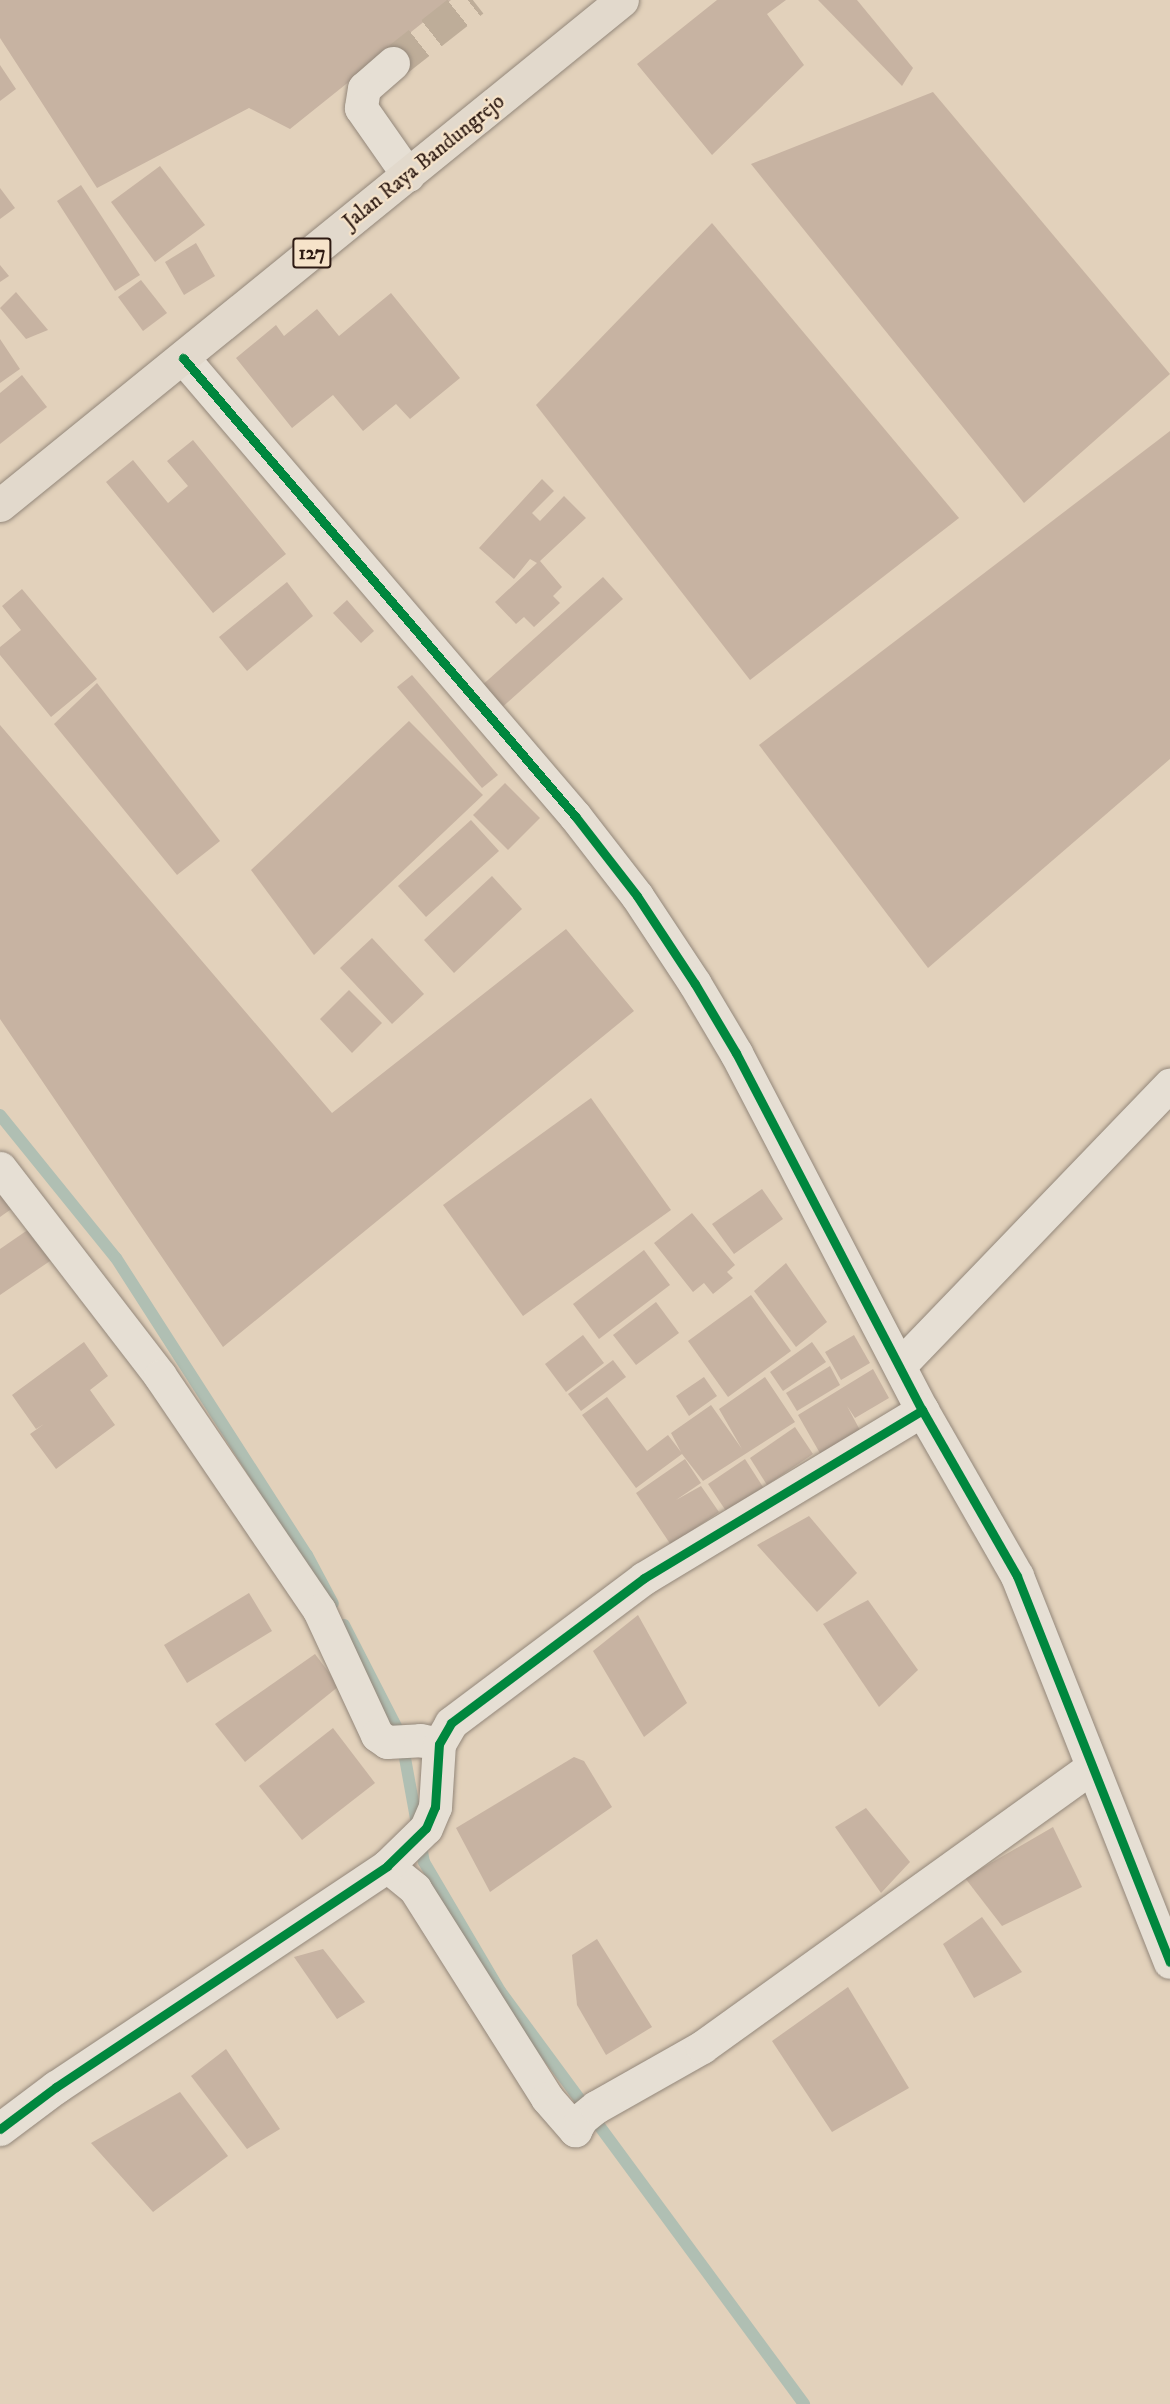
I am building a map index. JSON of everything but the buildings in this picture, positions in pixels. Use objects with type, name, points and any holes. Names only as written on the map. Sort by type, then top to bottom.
[{"type":"main road","name":"Jalan Raya Bandungrejo","points":[[0,505],[408,175],[618,1]]},
{"type":"street","points":[[393,63],[364,88],[360,108],[408,175]]},
{"type":"street","points":[[183,358],[575,816],[637,896],[736,1053],[901,1364],[922,1410],[1017,1576],[1170,1962]]},
{"type":"street","points":[[901,1364],[1170,1084]]},
{"type":"street","points":[[0,1168],[160,1377],[319,1610],[363,1709],[377,1735],[387,1743],[429,1742],[452,1722],[644,1578],[922,1410]]},
{"type":"street","points":[[0,2129],[56,2087],[407,1847],[435,1807],[429,1742]]},
{"type":"street","points":[[407,1847],[415,1889],[547,2098],[575,2130],[589,2113],[702,2047],[1091,1767]]},
{"type":"waterway","points":[[0,1115],[116,1258],[307,1555],[333,1604]]},
{"type":"waterway","points":[[344,1625],[401,1736],[424,1862],[500,1991],[804,2404]]},
{"type":"tunnel","points":[[393,63],[473,0]]},
{"type":"cycle path","points":[[183,358],[575,816],[637,896],[695,984],[736,1053],[922,1410],[1017,1576],[1170,1962]]},
{"type":"cycle path","points":[[0,2129],[56,2087],[387,1866],[426,1828],[435,1807],[439,1744],[451,1723],[644,1578],[922,1410]]}]
